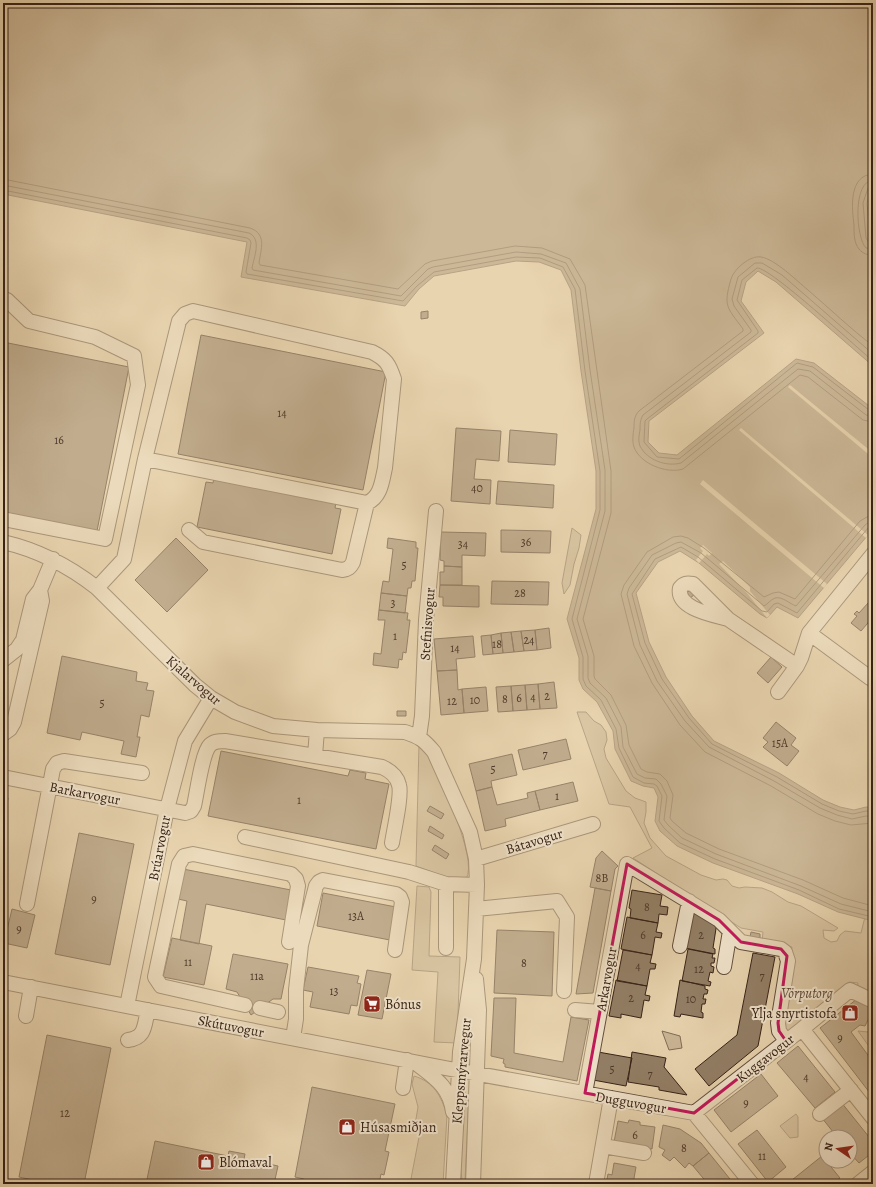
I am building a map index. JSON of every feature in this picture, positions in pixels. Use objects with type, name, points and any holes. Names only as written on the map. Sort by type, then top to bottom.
[{"type":"street","points":[[3,299],[7,300],[29,321],[95,337],[134,356],[138,385],[105,539],[3,519]]},
{"type":"street","points":[[97,588],[124,559],[145,459],[179,321],[185,314],[193,311],[372,352],[383,357],[390,366],[394,379],[385,468],[383,479],[373,501],[367,503],[145,459]]},
{"type":"street","points":[[189,530],[203,542],[346,570],[351,567],[353,562],[367,503]]},
{"type":"street","name":"Stefnisvogur","points":[[419,737],[422,716],[426,620],[436,511]]},
{"type":"street","name":"Kjalarvogur","points":[[3,542],[32,550],[53,559],[78,574],[97,588],[211,698],[235,712],[273,726],[317,730],[405,732],[419,737]]},
{"type":"street","points":[[778,692],[797,666],[809,633],[873,554]]},
{"type":"street","points":[[3,660],[17,649],[22,640],[33,599],[40,590],[53,559]]},
{"type":"street","points":[[3,734],[10,729],[14,722],[42,601],[40,590]]},
{"type":"street","points":[[728,619],[797,666]]},
{"type":"street","points":[[809,633],[870,678],[873,678]]},
{"type":"street","name":"Brúarvogur","points":[[128,1006],[167,809],[185,741],[211,698]]},
{"type":"street","points":[[317,730],[315,756],[382,767],[392,772],[395,776],[400,790],[392,843]]},
{"type":"street","name":"Kleppsmýrarvegur","points":[[419,737],[426,742],[434,752],[470,832],[476,859],[477,885],[474,959],[460,1048],[453,1184]]},
{"type":"street","name":"Barkarvogur","points":[[3,777],[185,813],[191,811],[194,806],[205,754],[210,746],[216,741],[225,741],[315,756]]},
{"type":"street","points":[[27,904],[52,769],[57,763],[64,761],[142,773]]},
{"type":"street","name":"Bátavogur","points":[[476,859],[593,824]]},
{"type":"street","points":[[245,837],[409,872],[446,884],[477,885]]},
{"type":"street","points":[[245,1005],[161,986],[155,977],[179,864],[184,856],[193,854],[291,874],[296,879],[298,886],[289,942]]},
{"type":"street","name":"Arkarvogur","points":[[585,1093],[627,864],[689,902]]},
{"type":"street","points":[[293,1038],[296,1019],[296,990],[301,945],[316,886],[319,882],[324,880],[396,894],[400,897],[402,902],[394,950]]},
{"type":"street","points":[[446,884],[446,948]]},
{"type":"street","points":[[476,909],[557,900],[568,917],[564,991]]},
{"type":"street","points":[[680,946],[689,902],[719,920],[741,942],[782,949],[785,952],[788,961],[778,1023],[779,1031],[786,1041]]},
{"type":"street","points":[[724,967],[730,931]]},
{"type":"street","name":"Kleppsmýrarvegur","points":[[473,1184],[479,1010],[474,959]]},
{"type":"street","name":"Skútuvogur","points":[[3,982],[459,1070]]},
{"type":"street","points":[[26,1016],[31,987]]},
{"type":"street","points":[[802,1029],[850,990],[873,1001]]},
{"type":"street","points":[[260,1008],[278,1012]]},
{"type":"street","points":[[128,1040],[135,1039],[141,1035],[144,1029],[148,1010]]},
{"type":"street","points":[[575,1010],[600,1012]]},
{"type":"street","name":"Kuggavogur","points":[[694,1113],[802,1029],[873,1118]]},
{"type":"street","points":[[403,1088],[410,1061],[431,1075],[445,1088],[452,1105],[456,1133]]},
{"type":"street","name":"Dugguvogur","points":[[459,1070],[694,1113]]},
{"type":"street","points":[[820,1114],[850,1090]]},
{"type":"street","points":[[596,1184],[611,1098]]},
{"type":"street","points":[[694,1113],[752,1184]]},
{"type":"street","points":[[603,1146],[644,1154]]},
{"type":"street","points":[[858,1184],[873,1172]]},
{"type":"highlighted area","points":[[627,864],[719,920],[741,942],[781,949],[787,956],[778,1023],[779,1031],[786,1041],[694,1113],[585,1093]]},
{"type":"green space","points":[[572,528],[581,535],[570,585],[564,594],[562,583]]},
{"type":"green space","name":"Vörputorg","points":[[577,712],[586,712],[594,721],[601,725],[606,732],[607,740],[604,749],[606,758],[626,791],[635,798],[646,802],[644,823],[650,838],[666,856],[701,875],[716,880],[727,880],[732,886],[739,888],[762,888],[772,892],[788,902],[801,906],[838,928],[834,931],[823,930],[824,938],[831,942],[837,941],[840,935],[845,931],[861,933],[873,884],[873,994],[857,991],[858,983],[849,982],[789,1035],[783,1025],[792,947],[762,942],[763,932],[741,928],[633,858],[652,848],[630,807],[609,804]]},
{"type":"green space","points":[[419,744],[428,752],[456,817],[467,854],[469,869],[466,879],[451,879],[416,866]]},
{"type":"green space","points":[[417,886],[429,887],[431,892],[429,956],[460,957],[457,1043],[434,1042],[438,972],[412,970]]},
{"type":"green space","points":[[873,1022],[873,1033],[871,1036],[873,1039],[873,1052],[858,1031],[868,1032]]},
{"type":"green space","points":[[662,1031],[680,1036],[682,1048],[669,1050]]},
{"type":"green space","points":[[414,1076],[432,1086],[439,1096],[447,1115],[443,1184],[410,1184],[420,1132],[414,1131],[418,1107],[412,1084]]},
{"type":"green space","points":[[461,1093],[469,1094],[465,1181],[462,1180],[459,1154]]},
{"type":"green space","points":[[796,1114],[798,1117],[798,1137],[790,1138],[780,1126]]},
{"type":"water","points":[[3,3],[873,3],[873,184],[867,203],[870,237],[873,244],[873,366],[776,282],[758,271],[746,282],[741,301],[764,333],[649,421],[648,442],[659,453],[677,455],[796,359],[814,363],[873,409],[873,529],[798,618],[777,607],[767,618],[760,614],[699,563],[680,551],[658,562],[636,593],[649,642],[666,677],[692,716],[714,741],[779,773],[823,800],[840,807],[854,810],[866,807],[873,808],[873,921],[838,912],[798,894],[713,863],[677,846],[660,831],[655,821],[658,797],[654,788],[643,786],[631,781],[615,749],[613,731],[597,702],[583,689],[579,680],[579,658],[567,619],[596,509],[596,471],[571,290],[561,270],[539,262],[516,261],[434,276],[419,289],[405,306],[241,277],[247,242],[3,194]]},
{"type":"pier","points":[[790,385],[873,453],[873,458],[788,387]]},
{"type":"pier","points":[[741,428],[868,535],[866,538],[739,430]]},
{"type":"pier","points":[[703,480],[827,584],[824,588],[700,484]]},
{"type":"pier","points":[[703,545],[712,553],[709,556],[707,554],[699,563],[696,560],[703,551],[700,548]]},
{"type":"pier","points":[[723,561],[750,587],[750,591],[770,615],[767,618],[746,592],[719,564]]},
{"type":"building","points":[[428,311],[428,318],[421,319],[421,312]]},
{"type":"building","points":[[201,335],[386,372],[363,490],[178,454]]},
{"type":"building","points":[[3,342],[129,367],[97,531],[3,512]]},
{"type":"building","points":[[456,428],[501,431],[499,461],[476,459],[474,479],[491,480],[490,504],[451,501]]},
{"type":"building","points":[[510,430],[557,434],[555,465],[508,462]]},
{"type":"building","points":[[214,478],[336,502],[335,508],[341,509],[332,554],[197,527],[206,482],[213,483]]},
{"type":"building","points":[[498,481],[554,485],[553,508],[496,504]]},
{"type":"building","points":[[501,530],[551,531],[550,553],[501,552]]},
{"type":"building","points":[[441,532],[486,533],[485,556],[462,555],[462,567],[444,566],[444,561],[440,560]]},
{"type":"building","points":[[176,538],[208,570],[167,612],[135,580]]},
{"type":"building","points":[[388,538],[416,542],[416,548],[418,548],[415,581],[412,581],[411,588],[408,588],[407,596],[381,593],[383,581],[389,582],[393,549],[387,548]]},
{"type":"building","points":[[444,566],[462,567],[462,585],[440,585],[440,572],[444,572]]},
{"type":"building","points":[[492,581],[549,582],[548,605],[491,604]]},
{"type":"building","points":[[440,585],[479,586],[479,607],[443,606],[443,597],[439,597]]},
{"type":"building","points":[[690,590],[694,595],[690,598],[686,594]]},
{"type":"building","points":[[381,593],[407,596],[405,613],[379,610]]},
{"type":"building","points":[[869,602],[873,606],[873,617],[861,631],[851,623],[857,616],[854,614],[857,611],[859,613]]},
{"type":"building","points":[[379,610],[408,613],[407,620],[410,620],[406,653],[403,652],[402,660],[399,659],[398,668],[373,665],[374,653],[381,654],[385,620],[378,620]]},
{"type":"building","points":[[549,628],[551,648],[537,650],[535,630]]},
{"type":"building","points":[[535,630],[537,650],[524,651],[521,631]]},
{"type":"building","points":[[521,631],[524,651],[514,652],[511,632]]},
{"type":"building","points":[[511,632],[514,652],[503,653],[501,633]]},
{"type":"building","points":[[501,633],[503,653],[493,654],[491,635]]},
{"type":"building","points":[[491,635],[493,654],[483,655],[481,636]]},
{"type":"building","points":[[473,636],[475,657],[456,659],[457,670],[437,671],[434,639]]},
{"type":"building","points":[[62,656],[137,672],[136,681],[148,683],[146,690],[154,691],[149,717],[141,715],[137,737],[140,737],[136,757],[121,754],[124,741],[82,732],[80,740],[47,733]]},
{"type":"building","points":[[771,657],[782,667],[768,683],[757,673]]},
{"type":"building","points":[[457,670],[458,690],[462,689],[464,713],[441,715],[437,671]]},
{"type":"building","points":[[554,682],[557,708],[540,709],[538,684]]},
{"type":"building","points":[[538,684],[540,709],[527,710],[525,685]]},
{"type":"building","points":[[525,685],[527,710],[513,711],[511,686]]},
{"type":"building","points":[[511,686],[513,711],[498,712],[496,687]]},
{"type":"building","points":[[486,687],[488,711],[464,713],[462,689]]},
{"type":"building","points":[[397,711],[406,711],[406,716],[397,716]]},
{"type":"building","points":[[776,722],[796,738],[791,745],[799,751],[787,766],[763,747],[768,742],[763,738]]},
{"type":"building","points":[[566,739],[571,759],[523,770],[518,750]]},
{"type":"building","points":[[221,751],[348,776],[350,770],[366,773],[365,779],[389,784],[376,849],[208,816]]},
{"type":"building","points":[[512,754],[517,775],[491,781],[492,787],[476,791],[469,764]]},
{"type":"building","points":[[573,782],[578,801],[540,810],[535,791]]},
{"type":"building","points":[[492,787],[497,805],[528,798],[527,793],[535,791],[540,810],[505,819],[506,826],[485,831],[476,791]]},
{"type":"building","points":[[3,797],[8,798],[3,825]]},
{"type":"building","points":[[430,806],[444,814],[441,819],[427,811]]},
{"type":"building","points":[[430,826],[444,835],[442,839],[428,831]]},
{"type":"building","points":[[79,833],[134,844],[110,965],[55,954]]},
{"type":"building","points":[[435,845],[449,854],[446,859],[432,850]]},
{"type":"building","points":[[602,851],[618,866],[615,869],[611,891],[590,887],[596,858]]},
{"type":"building","points":[[183,869],[291,890],[286,920],[206,904],[199,944],[180,940],[187,901],[178,899]]},
{"type":"building","points":[[595,888],[611,891],[593,993],[576,994]]},
{"type":"building","points":[[632,890],[662,895],[660,906],[668,907],[667,915],[659,914],[658,923],[630,918],[631,909],[629,908]]},
{"type":"building","points":[[323,893],[396,907],[390,940],[317,926]]},
{"type":"building","points":[[692,907],[717,922],[713,948],[715,949],[715,954],[685,948]]},
{"type":"building","points":[[12,909],[35,915],[27,948],[4,943]]},
{"type":"building","points":[[627,917],[658,923],[656,932],[662,933],[661,938],[655,937],[652,955],[621,949]]},
{"type":"building","points":[[497,930],[554,932],[552,996],[494,993]]},
{"type":"building","points":[[751,932],[760,934],[760,939],[750,937]]},
{"type":"building","points":[[172,938],[212,946],[204,985],[163,977]]},
{"type":"building","points":[[688,949],[713,954],[712,958],[715,958],[714,963],[711,963],[711,966],[714,967],[713,973],[710,972],[708,981],[711,982],[710,986],[682,981]]},
{"type":"building","points":[[623,950],[652,955],[650,963],[656,964],[655,969],[650,969],[647,986],[617,981]]},
{"type":"building","points":[[753,953],[775,957],[758,1046],[709,1086],[695,1069],[737,1035]]},
{"type":"building","points":[[233,954],[288,964],[281,999],[273,999],[251,1015],[237,992],[226,989]]},
{"type":"building","points":[[308,967],[359,976],[357,983],[361,984],[357,1006],[351,1005],[349,1014],[310,1007],[313,992],[303,990]]},
{"type":"building","points":[[367,970],[391,974],[382,1019],[358,1015]]},
{"type":"building","points":[[616,980],[647,986],[645,995],[650,996],[649,1001],[644,1000],[641,1018],[621,1014],[621,1018],[609,1016]]},
{"type":"building","points":[[680,980],[705,986],[705,989],[708,990],[707,994],[704,994],[703,999],[706,999],[705,1004],[702,1004],[701,1012],[703,1013],[703,1018],[681,1014],[680,1017],[674,1016]]},
{"type":"building","points":[[494,998],[516,998],[514,1053],[563,1062],[571,1017],[589,1020],[577,1081],[505,1067],[505,1064],[503,1063],[504,1059],[491,1056]]},
{"type":"building","points":[[857,999],[873,1007],[865,1026],[860,1025],[851,1032],[873,1062],[873,1097],[820,1028]]},
{"type":"building","points":[[47,1035],[111,1048],[84,1184],[51,1184],[19,1177]]},
{"type":"building","points":[[798,1046],[835,1092],[815,1108],[777,1063]]},
{"type":"building","points":[[598,1052],[632,1058],[626,1086],[593,1080]]},
{"type":"building","points":[[632,1052],[666,1058],[664,1067],[687,1095],[659,1090],[659,1087],[628,1082]]},
{"type":"building","points":[[761,1074],[778,1096],[731,1132],[714,1110]]},
{"type":"building","name":"Húsasmiðjan","points":[[312,1087],[395,1104],[385,1151],[389,1152],[384,1175],[381,1174],[379,1184],[303,1184],[304,1179],[295,1177]]},
{"type":"building","points":[[841,1102],[873,1142],[873,1152],[859,1163],[858,1129],[831,1129],[822,1118]]},
{"type":"building","points":[[629,1120],[640,1122],[640,1125],[655,1127],[652,1149],[614,1142],[618,1121],[628,1123]]},
{"type":"building","points":[[663,1125],[680,1129],[701,1143],[709,1153],[693,1166],[689,1163],[685,1168],[674,1157],[670,1161],[662,1155],[665,1150],[659,1147]]},
{"type":"building","points":[[757,1130],[786,1167],[768,1182],[738,1144]]},
{"type":"building","name":"Blómaval","points":[[155,1141],[228,1156],[229,1151],[245,1154],[244,1159],[278,1166],[274,1184],[146,1184]]},
{"type":"building","points":[[709,1153],[734,1184],[708,1184],[693,1166]]},
{"type":"building","points":[[818,1159],[818,1169],[833,1169],[840,1178],[832,1184],[787,1184]]},
{"type":"building","points":[[614,1163],[636,1167],[633,1184],[606,1184],[608,1174],[612,1175]]},
{"type":"building","points":[[275,1180],[297,1184],[274,1184]]},
{"type":"place","name":"Bónus","points":[[372,1004]]},
{"type":"place","name":"Ylja snyrtistofa","points":[[850,1013]]},
{"type":"place","name":"Húsasmiðjan","points":[[347,1127]]},
{"type":"place","name":"Blómaval","points":[[206,1162]]}]
